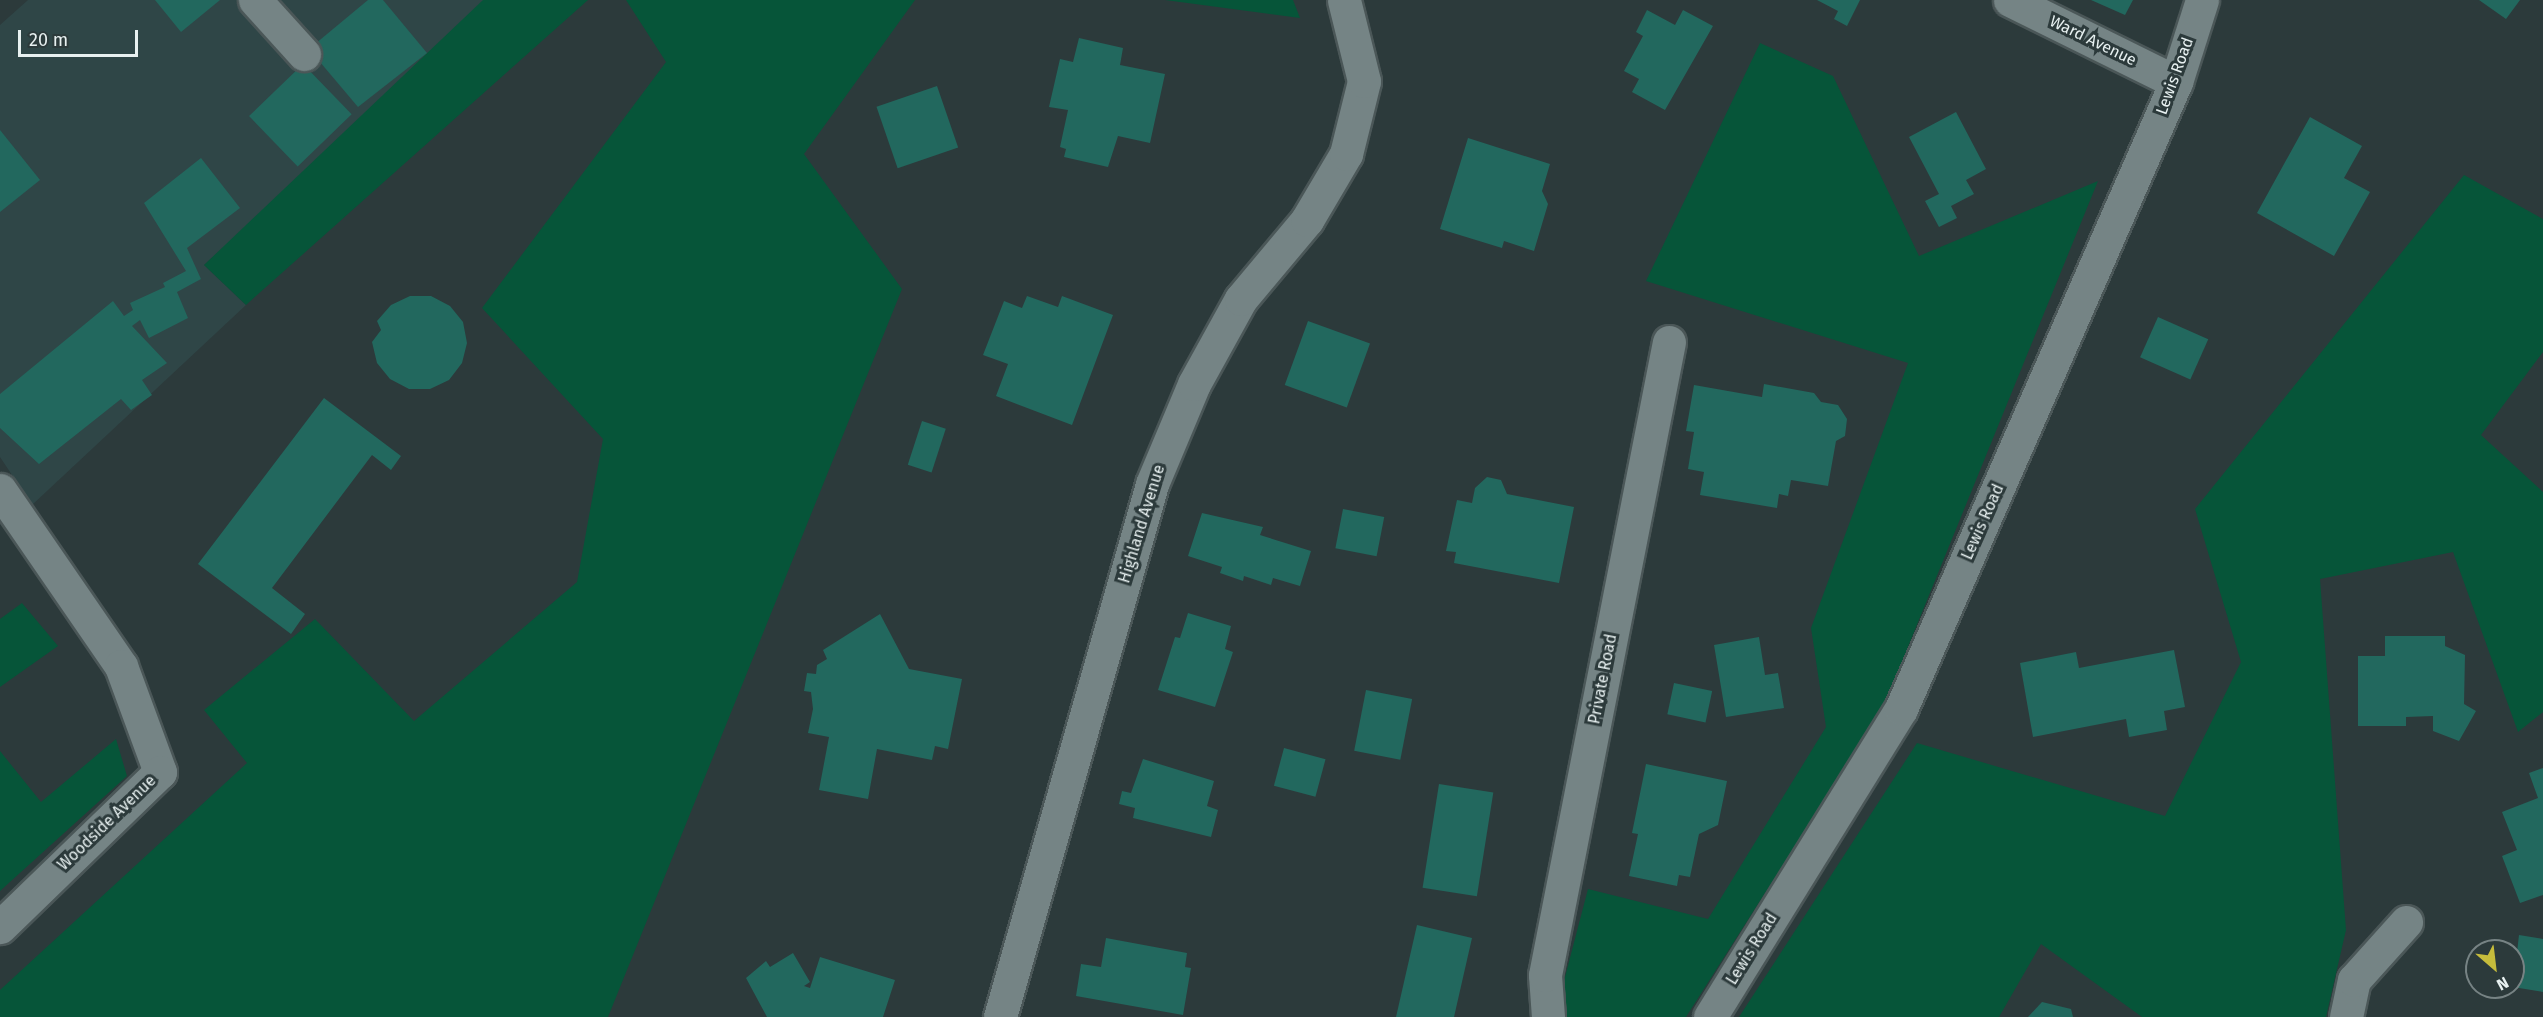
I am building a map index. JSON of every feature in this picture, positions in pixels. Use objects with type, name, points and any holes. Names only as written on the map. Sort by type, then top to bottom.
[{"type":"street","points":[[255,0],[304,54]]},
{"type":"street","name":"Highland Avenue","points":[[1000,1017],[1152,484],[1194,384],[1241,299],[1307,220],[1346,154],[1364,81],[1344,0]]},
{"type":"street","name":"Ward Avenue","points":[[2010,0],[2176,82]]},
{"type":"street","name":"Lewis Road","points":[[1710,1017],[1901,709],[2176,82],[2202,0]]},
{"type":"street","name":"Private Road","points":[[1548,1017],[1545,975],[1669,342]]},
{"type":"street","name":"Woodside Avenue","points":[[0,490],[78,597],[121,666],[160,772],[0,927]]},
{"type":"street","points":[[2346,1017],[2355,980],[2406,922]]},
{"type":"shaded area","points":[[28,0],[493,0],[204,265],[246,305],[32,505],[0,457],[0,25]]},
{"type":"green space","points":[[483,0],[588,0],[246,305],[204,265]]},
{"type":"green space","points":[[626,0],[915,0],[804,154],[902,289],[608,1017],[0,1017],[0,990],[247,763],[204,710],[315,619],[414,721],[577,582],[603,439],[482,308],[666,62]]},
{"type":"green space","points":[[1165,0],[1293,0],[1300,18]]},
{"type":"green space","points":[[1760,43],[1833,76],[1919,256],[2098,181],[1883,708],[1686,1017],[1561,1017],[1560,996],[1588,889],[1708,919],[1826,727],[1811,628],[1908,363],[1646,281]]},
{"type":"green space","points":[[2464,175],[2543,219],[2543,352],[2481,435],[2543,492],[2543,712],[2518,732],[2453,552],[2320,579],[2346,930],[2326,1017],[2142,1017],[2041,944],[1999,1017],[1739,1017],[1917,743],[2165,816],[2241,662],[2195,509]]},
{"type":"green space","points":[[22,603],[58,646],[0,687],[0,619]]},
{"type":"green space","points":[[116,739],[127,776],[0,891],[0,751],[41,802]]},
{"type":"building","points":[[155,0],[220,0],[181,32]]},
{"type":"building","points":[[368,0],[383,0],[427,53],[358,107],[309,49]]},
{"type":"building","points":[[1817,0],[1860,0],[1847,26],[1834,19],[1838,11]]},
{"type":"building","points":[[2091,0],[2133,0],[2125,15]]},
{"type":"building","points":[[2479,0],[2520,0],[2506,19]]},
{"type":"building","points":[[1647,10],[1675,25],[1683,10],[1713,26],[1665,110],[1632,92],[1639,79],[1624,71],[1643,36],[1636,32]]},
{"type":"building","points":[[1079,38],[1123,48],[1120,65],[1165,74],[1150,143],[1118,136],[1108,167],[1064,157],[1066,149],[1060,147],[1068,110],[1049,107],[1060,59],[1073,62]]},
{"type":"building","points":[[303,64],[352,114],[298,166],[249,116]]},
{"type":"building","points":[[937,86],[958,147],[898,168],[876,107]]},
{"type":"building","points":[[1956,112],[1986,169],[1966,180],[1974,194],[1951,206],[1957,218],[1939,227],[1925,201],[1939,194],[1909,137]]},
{"type":"building","points":[[2310,117],[2362,146],[2344,178],[2370,192],[2334,256],[2257,213]]},
{"type":"building","points":[[0,130],[40,180],[0,212]]},
{"type":"building","points":[[1468,138],[1550,164],[1542,191],[1548,204],[1534,251],[1504,241],[1502,248],[1440,229]]},
{"type":"building","points":[[201,158],[240,208],[187,248],[201,279],[177,292],[188,318],[149,338],[140,320],[132,326],[167,363],[142,380],[152,395],[131,410],[121,399],[39,464],[0,428],[0,394],[113,301],[124,316],[133,310],[130,303],[165,287],[163,283],[186,271],[144,203]]},
{"type":"building","points":[[410,296],[431,296],[450,306],[463,322],[467,343],[462,363],[449,380],[430,389],[409,389],[390,379],[377,363],[372,342],[381,330],[377,321],[391,305]]},
{"type":"building","points":[[1027,296],[1058,307],[1062,296],[1113,315],[1072,425],[996,396],[1008,364],[983,355],[1004,301],[1022,308]]},
{"type":"building","points":[[2158,317],[2208,339],[2190,380],[2140,357]]},
{"type":"building","points":[[1308,321],[1370,344],[1347,407],[1285,385]]},
{"type":"building","points":[[1764,384],[1814,393],[1821,402],[1838,405],[1847,419],[1845,436],[1836,441],[1828,486],[1791,480],[1788,496],[1779,494],[1777,508],[1700,495],[1704,472],[1688,469],[1694,432],[1686,431],[1694,385],[1762,397]]},
{"type":"building","points":[[324,398],[401,456],[391,470],[372,455],[272,588],[305,614],[291,634],[198,564]]},
{"type":"building","points":[[922,421],[946,429],[932,472],[908,465]]},
{"type":"building","points":[[1487,477],[1501,480],[1507,494],[1574,507],[1559,583],[1454,563],[1456,552],[1446,551],[1457,500],[1472,503],[1475,488]]},
{"type":"building","points":[[1343,509],[1384,517],[1377,556],[1335,548]]},
{"type":"building","points":[[1202,513],[1263,527],[1260,535],[1311,551],[1300,586],[1273,578],[1271,585],[1244,576],[1243,581],[1220,573],[1222,567],[1188,556]]},
{"type":"building","points":[[1188,613],[1231,626],[1225,649],[1233,652],[1215,707],[1158,690],[1175,637],[1180,638]]},
{"type":"building","points":[[880,614],[909,669],[962,679],[948,749],[935,746],[932,760],[877,749],[868,799],[819,790],[829,737],[808,733],[813,709],[811,692],[804,691],[807,673],[816,674],[817,665],[827,659],[823,650]]},
{"type":"building","points":[[2385,636],[2445,636],[2445,646],[2465,655],[2464,704],[2476,711],[2459,741],[2433,731],[2433,716],[2406,717],[2406,726],[2358,726],[2358,656],[2385,656]]},
{"type":"building","points":[[1759,637],[1765,675],[1778,673],[1784,708],[1726,717],[1714,645]]},
{"type":"building","points":[[2174,650],[2185,707],[2164,711],[2167,730],[2129,737],[2126,719],[2033,737],[2020,663],[2076,652],[2079,668]]},
{"type":"building","points":[[1674,683],[1712,691],[1705,722],[1667,714]]},
{"type":"building","points":[[1366,690],[1412,699],[1400,760],[1354,751]]},
{"type":"building","points":[[1284,748],[1326,759],[1315,797],[1274,786]]},
{"type":"building","points":[[1143,759],[1214,781],[1207,806],[1218,810],[1211,837],[1133,818],[1135,808],[1119,804],[1122,791],[1131,793]]},
{"type":"building","points":[[1646,764],[1727,781],[1718,825],[1699,834],[1690,877],[1679,875],[1677,886],[1629,876],[1638,834],[1632,833]]},
{"type":"building","points":[[2543,768],[2543,895],[2520,903],[2502,856],[2517,850],[2502,812],[2538,798],[2529,773]]},
{"type":"building","points":[[1439,784],[1493,793],[1477,896],[1423,888]]},
{"type":"building","points":[[1417,925],[1472,938],[1454,1017],[1396,1017]]},
{"type":"building","points":[[2519,935],[2543,939],[2543,992],[2525,989],[2525,939],[2519,939]]},
{"type":"building","points":[[1106,938],[1187,953],[1185,967],[1191,968],[1183,1015],[1076,996],[1081,964],[1101,967]]},
{"type":"building","points":[[793,953],[810,982],[804,986],[810,988],[820,957],[895,980],[883,1017],[767,1017],[746,978],[766,961],[770,967]]},
{"type":"building","points":[[2042,1002],[2071,1009],[2073,1017],[2028,1017]]}]
